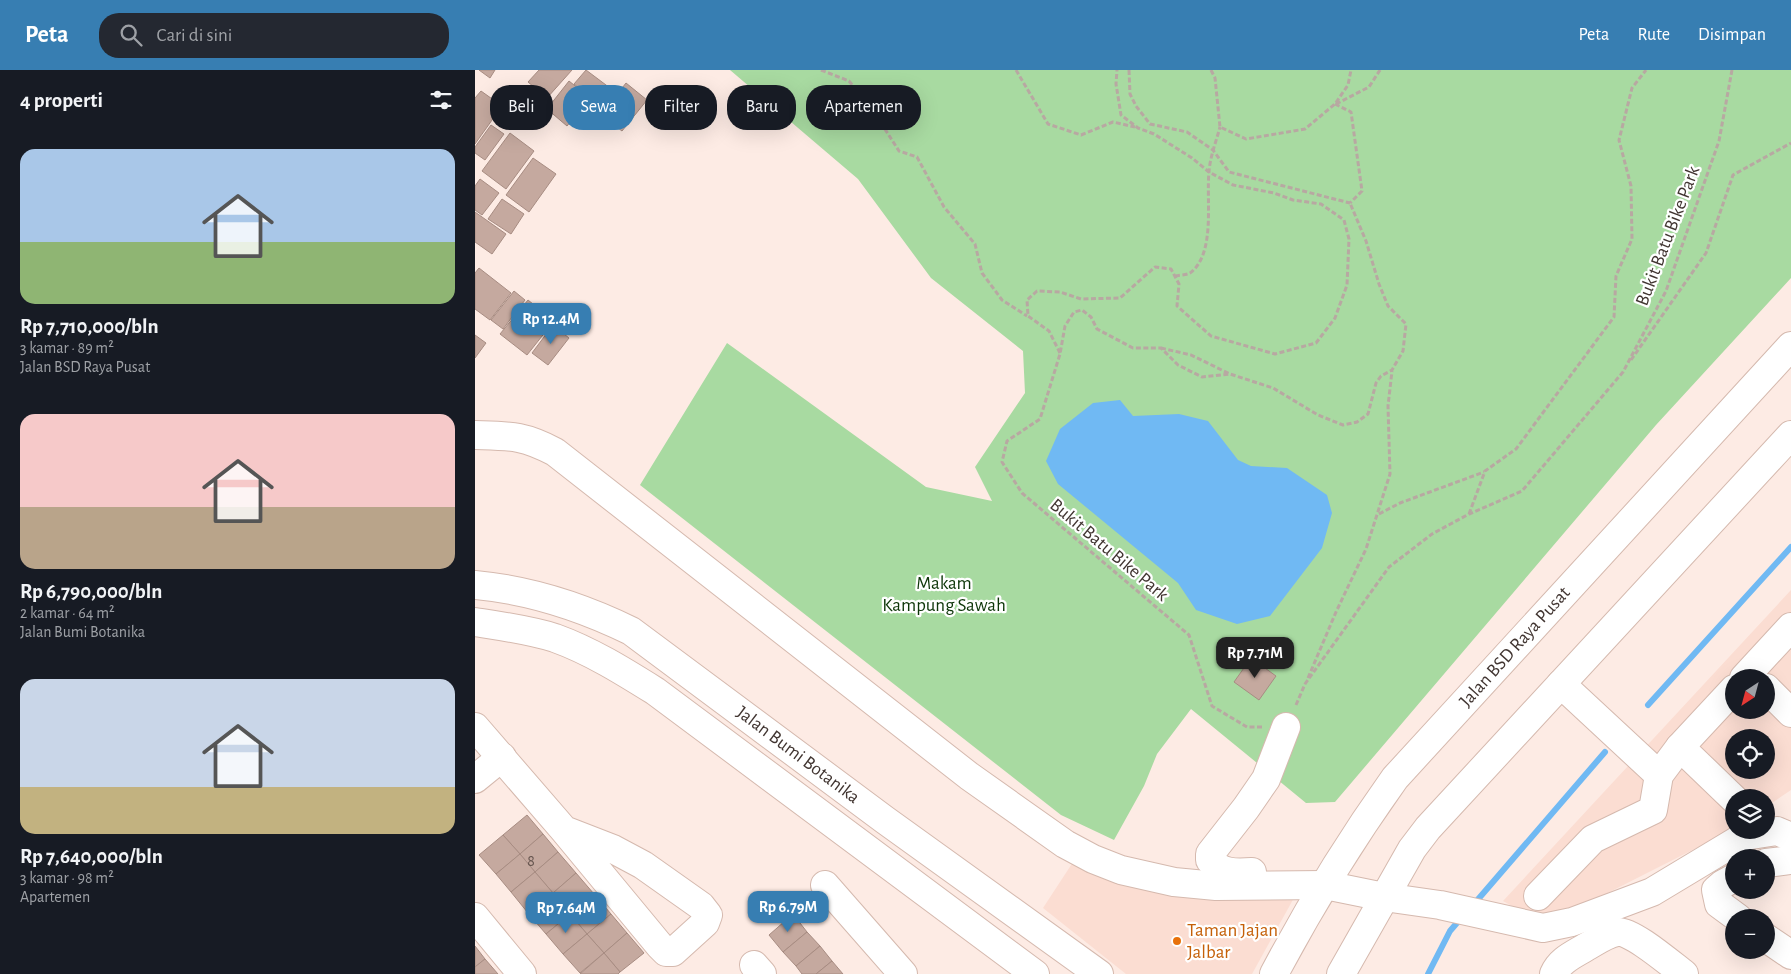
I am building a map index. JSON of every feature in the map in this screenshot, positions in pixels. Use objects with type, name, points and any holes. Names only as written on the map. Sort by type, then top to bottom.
[{"type":"main road","name":"Jalan BSD Raya Pusat","points":[[1274,974],[1325,885],[1363,824],[1395,778],[1791,346]]},
{"type":"main road","points":[[475,435],[514,436],[535,442],[555,452],[969,776],[1065,844],[1093,859],[1121,870],[1174,882],[1216,886],[1325,885],[1384,897],[1440,905],[1543,928],[1573,922],[1652,892],[1745,836],[1777,831],[1783,855]]},
{"type":"main road","points":[[1341,974],[1384,897],[1413,849],[1429,828],[1791,436]]},
{"type":"main road","name":"Jalan Bumi Botanika","points":[[475,584],[564,602],[631,631],[885,820],[1099,974]]},
{"type":"main road","name":"Jalan Bumi Botanika","points":[[475,622],[554,638],[605,660],[655,691],[1035,974]]},
{"type":"main road","points":[[1759,669],[1791,627]]},
{"type":"main road","points":[[1561,684],[1659,775]]},
{"type":"main road","points":[[1775,701],[1791,713]]},
{"type":"main road","points":[[1538,896],[1593,839],[1653,810],[1659,775],[1680,747],[1725,705]]},
{"type":"main road","points":[[475,727],[666,952],[673,952],[705,923],[708,915],[701,906],[643,865],[613,849],[564,830]]},
{"type":"main road","points":[[1285,727],[1266,779],[1246,808],[1213,848],[1210,860],[1213,866],[1226,872],[1284,872],[1294,878],[1297,885]]},
{"type":"main road","points":[[1680,747],[1725,790]]},
{"type":"main road","points":[[475,779],[502,757]]},
{"type":"main road","points":[[1725,883],[1717,890],[1728,909]]},
{"type":"main road","points":[[825,885],[903,974]]},
{"type":"main road","points":[[475,917],[522,974]]},
{"type":"main road","points":[[1554,974],[1558,966],[1566,959],[1607,935],[1617,932],[1630,934],[1684,974]]},
{"type":"main road","points":[[1775,944],[1791,955]]},
{"type":"path","points":[[821,70],[849,81],[872,109],[899,151],[917,157],[944,207],[975,244],[982,273],[1002,300],[1049,331],[1060,354]]},
{"type":"path","points":[[1016,70],[1048,124],[1081,135],[1113,122],[1138,128],[1162,139],[1192,158],[1209,172],[1233,185],[1273,193],[1293,200],[1321,204],[1344,220],[1349,240],[1347,285],[1335,318],[1316,343],[1275,354],[1211,336],[1177,306],[1179,284],[1171,269],[1155,267],[1120,298],[1081,299],[1060,292],[1037,291],[1027,300],[1028,316]]},
{"type":"path","points":[[1117,70],[1116,84],[1121,115],[1138,128]]},
{"type":"path","points":[[1129,70],[1130,94],[1135,106],[1150,124],[1187,132],[1213,150],[1229,172],[1350,202]]},
{"type":"path","points":[[1175,276],[1188,274],[1199,264],[1207,237],[1209,172],[1220,127],[1215,78],[1211,70]]},
{"type":"path","points":[[1220,127],[1246,139],[1305,129],[1335,104],[1349,85],[1351,70]]},
{"type":"path","points":[[1335,104],[1369,88],[1380,70]]},
{"type":"path","points":[[1379,514],[1400,504],[1485,472],[1516,450],[1614,317],[1616,276],[1632,239],[1631,186],[1619,140],[1632,88],[1646,70]]},
{"type":"path","name":"Bukit Batu Bike Park","points":[[1469,514],[1522,491],[1623,372],[1666,291],[1719,141],[1732,70]]},
{"type":"path","points":[[1335,104],[1351,112],[1361,191],[1350,202]]},
{"type":"path","points":[[1623,372],[1706,253],[1733,175],[1791,143]]},
{"type":"path","points":[[1285,727],[1366,548],[1379,514],[1390,474],[1388,406],[1392,370],[1403,351],[1405,324],[1388,306],[1366,241],[1350,202]]},
{"type":"path","name":"Bukit Batu Bike Park","points":[[1161,348],[1133,348],[1097,330],[1091,318],[1082,310],[1074,312],[1065,326],[1060,354],[1039,419],[1007,441],[1002,462],[1021,493],[1189,635],[1212,706],[1247,727],[1285,727]]},
{"type":"path","points":[[1161,348],[1191,355],[1230,374],[1273,388],[1318,415],[1343,425],[1357,422],[1368,414],[1376,383],[1381,376],[1392,370]]},
{"type":"path","points":[[1161,348],[1178,365],[1202,377],[1230,374]]},
{"type":"path","points":[[1305,684],[1389,567],[1432,534],[1469,514],[1485,472]]},
{"type":"shaded area","points":[[1791,590],[1791,790],[1775,801],[1775,789],[1725,789],[1725,834],[1570,912],[1530,916],[1503,901]]},
{"type":"shaded area","name":"Taman Jajan Jalbar","points":[[1077,856],[1295,896],[1252,974],[1126,974],[1043,908]]},
{"type":"green space","name":"Makam Kampung Sawah","points":[[730,70],[1791,70],[1791,278],[1656,425],[1335,802],[1306,803],[1191,709],[1157,754],[1144,786],[1114,840],[1061,815],[640,485],[727,343],[926,487],[992,501],[975,467],[1025,393],[1023,351],[931,278],[858,179],[796,126],[796,85],[748,85]]},
{"type":"water","points":[[1120,400],[1133,416],[1179,414],[1208,421],[1238,460],[1251,466],[1287,468],[1327,495],[1332,513],[1322,548],[1270,616],[1237,624],[1196,610],[1178,583],[1058,484],[1046,461],[1060,429],[1093,403]]},
{"type":"building","points":[[479,70],[495,70],[490,78]]},
{"type":"building","points":[[539,70],[572,70],[553,91],[553,85],[532,85],[528,82]]},
{"type":"building","points":[[586,70],[606,85],[575,85],[574,84]]},
{"type":"building","points":[[569,81],[574,85],[566,85]]},
{"type":"building","points":[[563,89],[563,123],[553,114],[553,101]]},
{"type":"building","points":[[635,90],[645,98],[645,102],[635,115]]},
{"type":"building","points":[[481,91],[490,97],[490,123],[475,144],[475,98]]},
{"type":"building","points":[[490,126],[490,130],[498,130],[504,134],[485,160],[475,153],[475,147]]},
{"type":"building","points":[[510,133],[534,151],[506,189],[482,171]]},
{"type":"building","points":[[533,158],[556,174],[529,212],[506,195]]},
{"type":"building","points":[[480,179],[499,193],[482,215],[475,210],[475,186]]},
{"type":"building","points":[[502,199],[524,214],[511,234],[488,219]]},
{"type":"building","points":[[475,212],[506,234],[492,254],[475,242]]},
{"type":"building","points":[[479,268],[511,293],[490,320],[475,309],[475,273]]},
{"type":"building","points":[[514,291],[525,300],[503,329],[491,320]]},
{"type":"building","points":[[528,300],[554,321],[527,355],[500,334]]},
{"type":"building","points":[[553,325],[569,338],[548,365],[532,353]]},
{"type":"building","points":[[475,335],[486,343],[475,358]]},
{"type":"building","points":[[1251,658],[1276,676],[1259,700],[1234,682]]},
{"type":"building","points":[[527,815],[543,834],[520,854],[503,835]]},
{"type":"building","points":[[543,834],[558,852],[535,872],[520,854]]},
{"type":"building","points":[[503,835],[520,854],[496,874],[479,855]]},
{"type":"building","points":[[558,852],[576,873],[553,893],[535,872]]},
{"type":"building","points":[[520,854],[535,872],[511,892],[496,874]]},
{"type":"building","points":[[535,872],[553,893],[528,913],[511,892]]},
{"type":"building","points":[[576,873],[594,894],[570,914],[553,893]]},
{"type":"building","points":[[553,893],[570,914],[546,934],[528,913]]},
{"type":"building","points":[[594,894],[611,914],[587,934],[570,914]]},
{"type":"building","points":[[570,914],[587,934],[563,954],[546,934]]},
{"type":"building","points":[[611,914],[627,933],[604,953],[587,934]]},
{"type":"building","points":[[793,914],[807,932],[783,952],[769,935]]},
{"type":"building","points":[[807,932],[820,946],[796,966],[783,952]]},
{"type":"building","points":[[627,933],[644,953],[620,972],[604,953]]},
{"type":"building","points":[[587,934],[604,953],[580,973],[563,954]]},
{"type":"building","points":[[475,946],[485,959],[475,967]]},
{"type":"building","points":[[820,946],[832,961],[816,974],[802,974],[796,966]]},
{"type":"building","points":[[604,953],[620,972],[618,974],[580,974]]},
{"type":"building","points":[[485,959],[498,974],[475,974],[475,967]]},
{"type":"building","points":[[832,961],[843,974],[816,974]]},
{"type":"waterway","points":[[1648,705],[1791,547]]},
{"type":"waterway","points":[[1474,904],[1605,752]]},
{"type":"waterway","points":[[1428,974],[1450,931],[1462,917]]},
{"type":"place","name":"Taman Jajan Jalbar","points":[[1177,941]]}]
